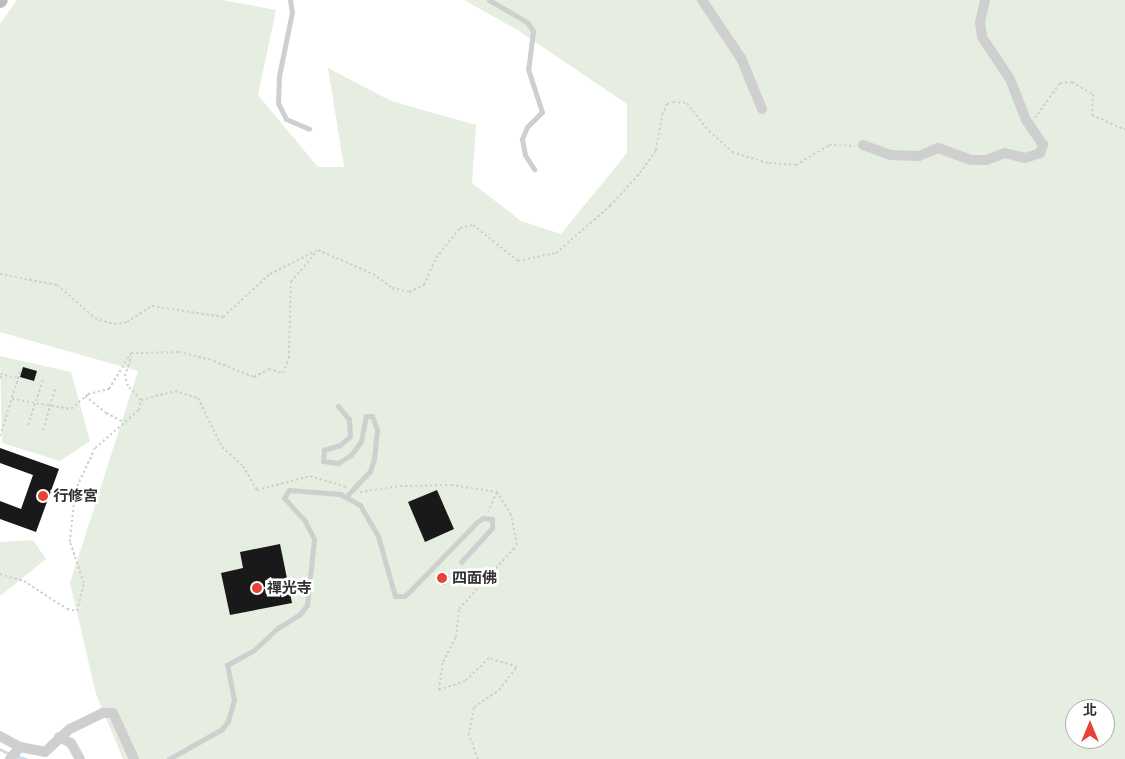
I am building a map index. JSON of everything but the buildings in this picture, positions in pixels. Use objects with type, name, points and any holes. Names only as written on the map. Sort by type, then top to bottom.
[{"type":"street","points":[[702,0],[741,58],[762,109]]},
{"type":"street","points":[[863,146],[890,155],[919,156],[938,148],[971,160],[986,160],[1004,153],[1025,158],[1037,156],[1042,149],[1041,142],[1030,126],[1010,79],[982,37],[980,22],[985,0]]},
{"type":"street","points":[[0,736],[20,747],[45,752],[59,737],[96,716],[112,713],[134,759]]},
{"type":"street","points":[[59,737],[71,743],[80,759]]},
{"type":"street","points":[[10,759],[20,747]]},
{"type":"lane","points":[[290,0],[292,12],[279,76],[278,103],[286,119],[309,129]]},
{"type":"lane","points":[[489,0],[527,22],[533,31],[528,69],[542,112],[527,127],[522,140],[525,155],[534,169]]},
{"type":"lane","points":[[338,406],[349,419],[350,436],[340,445],[324,450],[323,462],[338,463],[351,455],[361,441],[366,416],[372,416],[377,430],[374,459],[354,490],[346,497]]},
{"type":"lane","points":[[169,759],[222,729],[228,722],[234,700],[227,665],[254,650],[278,628],[300,614],[307,605],[314,539],[305,521],[284,498],[285,493],[296,489],[346,497],[360,505],[368,516],[386,557],[392,592],[399,597],[409,592],[462,536],[485,518],[492,519],[492,528],[461,562]]},
{"type":"path","points":[[1030,126],[1060,83],[1072,82],[1093,94],[1092,115],[1125,130]]},
{"type":"path","points":[[318,250],[373,274],[392,288],[409,292],[424,285],[436,258],[460,228],[473,225],[518,261],[556,253],[610,206],[640,173],[656,150],[662,115],[667,104],[673,102],[687,104],[709,131],[732,152],[769,163],[796,165],[828,145],[863,146]]},
{"type":"path","points":[[0,274],[57,285],[95,318],[114,324],[127,322],[152,306],[223,317],[270,274],[318,250]]},
{"type":"path","points":[[131,354],[179,352],[214,361],[254,377],[269,368],[283,373],[289,358],[291,282],[318,250]]},
{"type":"path","points":[[12,399],[50,408],[71,409],[85,396],[109,389],[131,354]]},
{"type":"path","points":[[131,354],[125,376],[128,386],[141,400]]},
{"type":"path","points":[[0,436],[21,368]]},
{"type":"path","points":[[0,374],[18,378]]},
{"type":"path","points":[[0,378],[4,375]]},
{"type":"path","points":[[28,425],[43,380]]},
{"type":"path","points":[[43,430],[55,389]]},
{"type":"path","points":[[141,400],[175,391],[198,398],[222,447],[243,466],[257,490],[310,476],[363,493],[400,486],[451,485],[497,492]]},
{"type":"path","points":[[85,396],[106,414],[124,422]]},
{"type":"path","points":[[0,574],[24,581],[67,609],[77,611],[84,583],[70,542],[75,491],[95,448],[139,410],[141,400]]},
{"type":"path","points":[[485,518],[497,492]]},
{"type":"path","points":[[478,759],[469,734],[474,707],[499,690],[517,667],[489,658],[465,681],[438,690],[443,662],[456,637],[460,609],[517,545],[511,515],[497,492]]},
{"type":"shaded area","points":[[17,0],[222,0],[276,10],[258,95],[318,167],[344,167],[328,68],[391,101],[476,125],[472,183],[521,221],[561,234],[627,153],[627,104],[519,31],[464,0],[1125,0],[1125,759],[123,759],[96,694],[70,583],[138,371],[0,332],[0,24]]},
{"type":"shaded area","points":[[0,356],[71,372],[90,441],[60,461],[2,443]]},
{"type":"shaded area","points":[[33,540],[46,559],[0,596],[0,542]]},
{"type":"waterway","points":[[0,749],[10,754]]},
{"type":"waterway","points":[[15,756],[26,759]]},
{"type":"place","name":"行修宮","points":[[43,496]]},
{"type":"place","name":"四面佛","points":[[442,578]]},
{"type":"place","name":"禪光寺","points":[[257,588]]}]
